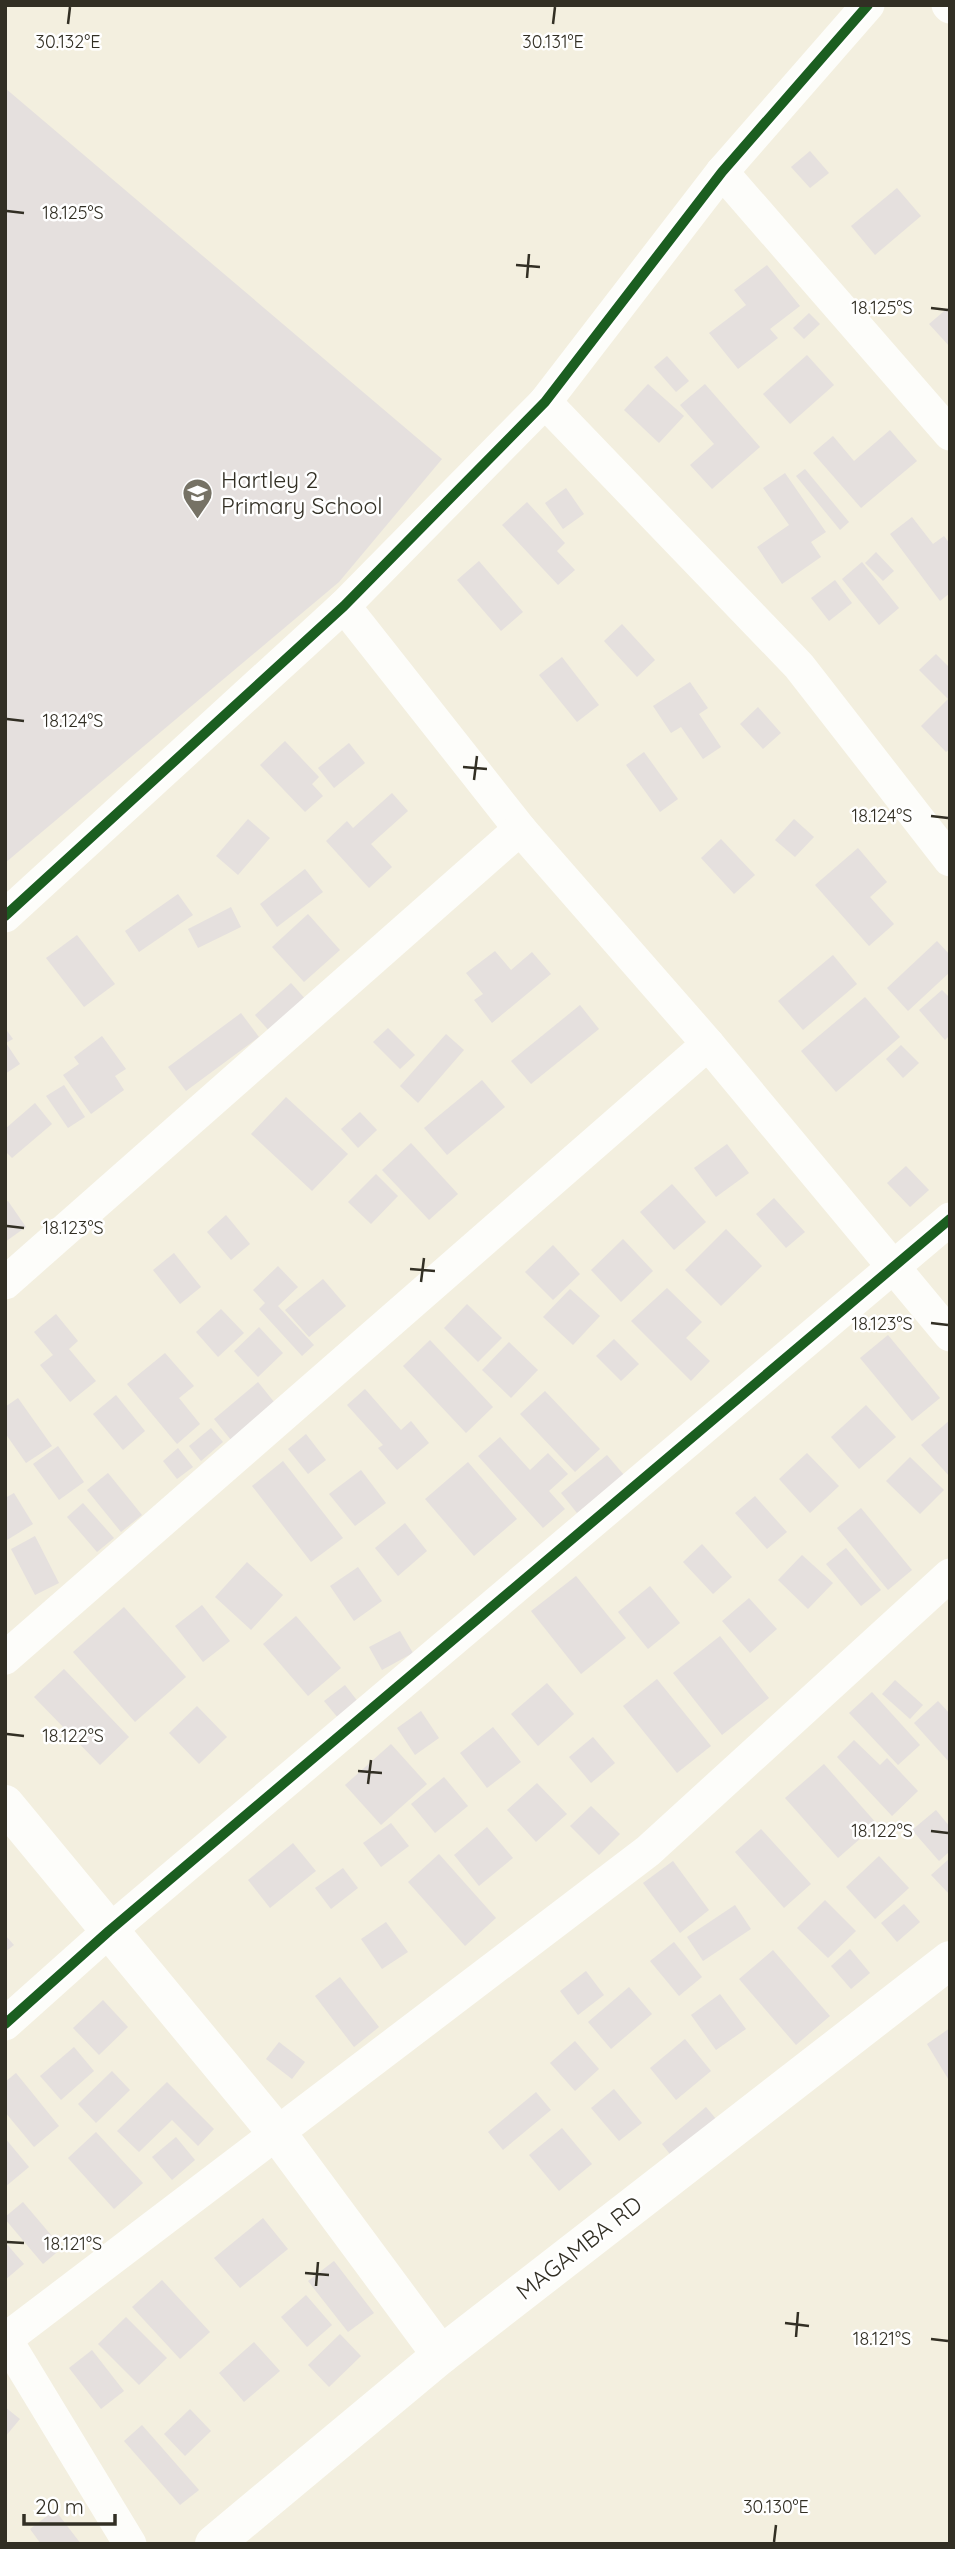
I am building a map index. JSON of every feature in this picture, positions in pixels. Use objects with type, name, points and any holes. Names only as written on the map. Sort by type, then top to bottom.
[{"type":"street","points":[[5,916],[344,606],[545,402],[722,172],[868,5]]},
{"type":"street","points":[[722,172],[950,434]]},
{"type":"street","points":[[545,402],[799,666],[950,860]]},
{"type":"street","points":[[344,606],[520,828],[708,1044],[950,1335]]},
{"type":"street","points":[[5,1283],[520,828]]},
{"type":"street","points":[[5,1658],[708,1044]]},
{"type":"street","points":[[5,2024],[109,1931],[950,1219]]},
{"type":"street","points":[[130,2544],[6,2339],[648,1851],[950,1575]]},
{"type":"street","points":[[5,1804],[277,2133],[441,2355]]},
{"type":"street","name":"MAGAMBA RD","points":[[214,2544],[441,2355],[950,1960]]},
{"type":"building","name":"Hartley 2 Primary School","points":[[5,88],[442,459],[339,582],[5,863]]},
{"type":"building","points":[[810,151],[829,173],[810,188],[791,167]]},
{"type":"building","points":[[897,188],[921,216],[875,255],[851,226]]},
{"type":"building","points":[[767,265],[800,306],[770,329],[778,338],[738,369],[709,333],[746,305],[734,290]]},
{"type":"building","points":[[950,306],[950,347],[929,324]]},
{"type":"building","points":[[809,313],[820,324],[804,339],[793,328]]},
{"type":"building","points":[[807,355],[834,385],[790,424],[763,394]]},
{"type":"building","points":[[667,356],[689,381],[676,392],[654,367]]},
{"type":"building","points":[[648,384],[684,416],[659,443],[624,410]]},
{"type":"building","points":[[705,384],[760,447],[712,489],[690,465],[714,444],[680,405]]},
{"type":"building","points":[[890,430],[917,461],[861,508],[813,453],[833,436],[854,461]]},
{"type":"building","points":[[805,469],[849,522],[840,530],[796,476]]},
{"type":"building","points":[[785,473],[826,532],[811,542],[821,557],[782,584],[757,547],[789,525],[763,488]]},
{"type":"building","points":[[566,488],[584,514],[563,529],[545,503]]},
{"type":"building","points":[[527,502],[565,543],[557,551],[575,570],[558,585],[502,525]]},
{"type":"building","points":[[912,517],[933,544],[944,536],[950,544],[950,593],[940,601],[890,534]]},
{"type":"building","points":[[876,552],[894,571],[883,581],[865,563]]},
{"type":"building","points":[[479,561],[523,612],[501,631],[457,580]]},
{"type":"building","points":[[862,562],[899,608],[879,625],[842,579]]},
{"type":"building","points":[[835,580],[852,603],[829,621],[811,598]]},
{"type":"building","points":[[622,624],[655,660],[637,677],[604,641]]},
{"type":"building","points":[[936,654],[950,668],[950,749],[946,752],[921,726],[948,699],[919,670]]},
{"type":"building","points":[[562,657],[599,705],[577,722],[539,675]]},
{"type":"building","points":[[690,682],[708,708],[699,714],[721,747],[703,759],[681,727],[671,733],[653,706]]},
{"type":"building","points":[[758,707],[781,733],[763,749],[740,724]]},
{"type":"building","points":[[285,741],[319,777],[312,784],[323,796],[305,812],[260,765]]},
{"type":"building","points":[[349,743],[365,763],[334,788],[318,768]]},
{"type":"building","points":[[644,752],[678,799],[660,812],[626,765]]},
{"type":"building","points":[[392,793],[408,811],[371,844],[392,867],[369,888],[326,841],[347,821],[353,828]]},
{"type":"building","points":[[248,819],[270,838],[238,875],[216,856]]},
{"type":"building","points":[[794,819],[814,837],[795,857],[775,840]]},
{"type":"building","points":[[721,839],[755,875],[734,894],[701,858]]},
{"type":"building","points":[[858,848],[887,882],[870,897],[894,924],[869,946],[815,885]]},
{"type":"building","points":[[305,869],[323,892],[277,927],[260,904]]},
{"type":"building","points":[[178,894],[193,915],[139,952],[125,931]]},
{"type":"building","points":[[231,907],[241,927],[198,948],[188,929]]},
{"type":"building","points":[[308,914],[340,950],[304,982],[272,947]]},
{"type":"building","points":[[77,935],[115,984],[84,1007],[46,958]]},
{"type":"building","points":[[937,941],[950,955],[950,972],[908,1011],[887,988]]},
{"type":"building","points":[[495,951],[511,970],[532,952],[551,974],[492,1023],[474,1000],[483,994],[466,973]]},
{"type":"building","points":[[833,955],[857,984],[803,1030],[778,1001]]},
{"type":"building","points":[[291,983],[308,1002],[272,1034],[255,1015]]},
{"type":"building","points":[[942,990],[950,998],[950,1035],[945,1040],[919,1010]]},
{"type":"building","points":[[865,997],[900,1037],[836,1092],[801,1051]]},
{"type":"building","points":[[580,1005],[599,1029],[531,1084],[511,1061]]},
{"type":"building","points":[[241,1013],[259,1037],[186,1091],[168,1067]]},
{"type":"building","points":[[5,1028],[13,1039],[6,1043],[20,1064],[5,1074]]},
{"type":"building","points":[[388,1028],[415,1055],[400,1069],[373,1042]]},
{"type":"building","points":[[446,1034],[464,1050],[418,1103],[400,1086]]},
{"type":"building","points":[[102,1036],[126,1069],[115,1076],[124,1090],[91,1114],[63,1075],[79,1064],[74,1057]]},
{"type":"building","points":[[901,1045],[919,1063],[903,1078],[886,1059]]},
{"type":"building","points":[[482,1080],[505,1107],[447,1155],[424,1128]]},
{"type":"building","points":[[64,1085],[85,1117],[68,1128],[46,1096]]},
{"type":"building","points":[[286,1097],[348,1154],[312,1191],[251,1134]]},
{"type":"building","points":[[35,1103],[52,1124],[12,1158],[5,1151],[5,1129]]},
{"type":"building","points":[[360,1112],[377,1130],[358,1148],[341,1129]]},
{"type":"building","points":[[411,1143],[458,1194],[429,1220],[382,1170]]},
{"type":"building","points":[[727,1144],[749,1173],[716,1197],[694,1168]]},
{"type":"building","points":[[906,1166],[929,1190],[910,1207],[887,1183]]},
{"type":"building","points":[[376,1174],[398,1196],[371,1224],[348,1202]]},
{"type":"building","points":[[672,1184],[706,1222],[674,1250],[640,1212]]},
{"type":"building","points":[[774,1198],[805,1232],[786,1248],[756,1214]]},
{"type":"building","points":[[8,1201],[26,1227],[5,1242],[5,1202]]},
{"type":"building","points":[[226,1215],[250,1244],[231,1260],[207,1232]]},
{"type":"building","points":[[726,1229],[762,1266],[721,1306],[685,1270]]},
{"type":"building","points":[[623,1239],[653,1271],[621,1302],[591,1270]]},
{"type":"building","points":[[553,1245],[580,1274],[553,1300],[525,1272]]},
{"type":"building","points":[[174,1253],[201,1287],[180,1304],[153,1270]]},
{"type":"building","points":[[278,1266],[298,1287],[278,1306],[314,1345],[302,1356],[259,1309],[265,1303],[253,1290]]},
{"type":"building","points":[[323,1279],[346,1306],[309,1337],[285,1310]]},
{"type":"building","points":[[667,1288],[702,1322],[686,1338],[710,1361],[691,1381],[631,1321]]},
{"type":"building","points":[[570,1289],[600,1316],[573,1345],[543,1317]]},
{"type":"building","points":[[467,1304],[502,1338],[478,1362],[444,1328]]},
{"type":"building","points":[[221,1309],[244,1333],[218,1357],[196,1332]]},
{"type":"building","points":[[56,1314],[78,1341],[69,1349],[96,1381],[70,1402],[40,1365],[53,1355],[34,1332]]},
{"type":"building","points":[[259,1327],[283,1353],[258,1377],[234,1351]]},
{"type":"building","points":[[888,1335],[940,1398],[912,1421],[860,1358]]},
{"type":"building","points":[[614,1339],[639,1364],[621,1381],[596,1356]]},
{"type":"building","points":[[430,1340],[493,1407],[466,1433],[403,1366]]},
{"type":"building","points":[[509,1342],[538,1370],[511,1398],[482,1370]]},
{"type":"building","points":[[165,1353],[194,1386],[179,1398],[200,1424],[177,1444],[127,1384]]},
{"type":"building","points":[[258,1382],[275,1403],[231,1440],[214,1419]]},
{"type":"building","points":[[365,1389],[401,1430],[411,1421],[429,1443],[397,1470],[378,1448],[383,1445],[347,1405]]},
{"type":"building","points":[[545,1391],[600,1449],[575,1472],[520,1414]]},
{"type":"building","points":[[116,1395],[145,1431],[123,1450],[93,1414]]},
{"type":"building","points":[[18,1398],[52,1446],[26,1463],[5,1433],[5,1407]]},
{"type":"building","points":[[866,1405],[896,1437],[859,1469],[831,1437]]},
{"type":"building","points":[[950,1420],[950,1477],[921,1445]]},
{"type":"building","points":[[211,1428],[223,1442],[201,1461],[189,1446]]},
{"type":"building","points":[[306,1434],[326,1460],[308,1474],[288,1449]]},
{"type":"building","points":[[500,1437],[530,1470],[548,1453],[568,1474],[549,1491],[565,1509],[543,1528],[478,1456]]},
{"type":"building","points":[[58,1446],[84,1482],[59,1500],[33,1464]]},
{"type":"building","points":[[178,1448],[193,1467],[177,1479],[163,1461]]},
{"type":"building","points":[[807,1453],[839,1486],[810,1513],[779,1479]]},
{"type":"building","points":[[607,1455],[624,1475],[577,1513],[561,1493]]},
{"type":"building","points":[[910,1457],[944,1490],[920,1514],[886,1481]]},
{"type":"building","points":[[283,1461],[343,1538],[311,1562],[252,1486]]},
{"type":"building","points":[[468,1462],[517,1519],[474,1556],[425,1499]]},
{"type":"building","points":[[361,1470],[386,1503],[355,1526],[329,1494]]},
{"type":"building","points":[[108,1473],[142,1515],[121,1532],[87,1490]]},
{"type":"building","points":[[14,1493],[33,1524],[7,1540],[5,1498]]},
{"type":"building","points":[[755,1496],[787,1532],[767,1549],[735,1513]]},
{"type":"building","points":[[83,1503],[114,1538],[97,1552],[67,1517]]},
{"type":"building","points":[[861,1508],[912,1570],[888,1590],[837,1528]]},
{"type":"building","points":[[405,1523],[427,1551],[398,1576],[375,1548]]},
{"type":"building","points":[[35,1536],[59,1583],[35,1595],[11,1549]]},
{"type":"building","points":[[702,1544],[732,1577],[713,1594],[683,1562]]},
{"type":"building","points":[[846,1548],[881,1590],[861,1606],[826,1564]]},
{"type":"building","points":[[802,1555],[833,1583],[808,1609],[778,1580]]},
{"type":"building","points":[[247,1562],[283,1595],[251,1630],[215,1597]]},
{"type":"building","points":[[358,1567],[382,1601],[354,1621],[330,1586]]},
{"type":"building","points":[[576,1576],[626,1638],[581,1674],[531,1611]]},
{"type":"building","points":[[650,1586],[680,1623],[648,1649],[618,1612]]},
{"type":"building","points":[[749,1598],[777,1629],[750,1653],[722,1621]]},
{"type":"building","points":[[202,1605],[230,1641],[203,1662],[175,1626]]},
{"type":"building","points":[[124,1607],[186,1677],[135,1722],[73,1652]]},
{"type":"building","points":[[296,1616],[341,1668],[308,1696],[263,1644]]},
{"type":"building","points":[[400,1631],[413,1653],[382,1670],[369,1647]]},
{"type":"building","points":[[720,1636],[769,1698],[722,1735],[673,1673]]},
{"type":"building","points":[[64,1669],[129,1737],[100,1765],[34,1697]]},
{"type":"building","points":[[657,1679],[711,1746],[677,1773],[623,1706]]},
{"type":"building","points":[[895,1680],[923,1705],[910,1719],[882,1694]]},
{"type":"building","points":[[547,1683],[574,1714],[538,1746],[511,1714]]},
{"type":"building","points":[[345,1685],[359,1703],[339,1719],[324,1701]]},
{"type":"building","points":[[872,1692],[920,1745],[898,1765],[849,1713]]},
{"type":"building","points":[[938,1701],[950,1714],[950,1763],[914,1723]]},
{"type":"building","points":[[197,1706],[227,1737],[199,1764],[169,1733]]},
{"type":"building","points":[[421,1711],[439,1738],[415,1755],[397,1728]]},
{"type":"building","points":[[493,1727],[521,1762],[487,1788],[460,1753]]},
{"type":"building","points":[[593,1737],[615,1763],[591,1783],[569,1757]]},
{"type":"building","points":[[854,1740],[880,1765],[887,1758],[918,1791],[892,1816],[837,1757]]},
{"type":"building","points":[[391,1744],[427,1784],[381,1825],[345,1785]]},
{"type":"building","points":[[824,1764],[877,1824],[838,1858],[785,1798]]},
{"type":"building","points":[[444,1777],[468,1806],[435,1833],[411,1804]]},
{"type":"building","points":[[537,1783],[567,1814],[536,1842],[507,1810]]},
{"type":"building","points":[[591,1806],[620,1834],[599,1855],[570,1826]]},
{"type":"building","points":[[936,1810],[950,1827],[950,1851],[939,1861],[912,1830]]},
{"type":"building","points":[[391,1823],[409,1846],[381,1867],[363,1843]]},
{"type":"building","points":[[487,1827],[513,1858],[479,1886],[454,1855]]},
{"type":"building","points":[[761,1829],[811,1884],[784,1908],[735,1852]]},
{"type":"building","points":[[293,1843],[316,1871],[270,1908],[248,1880]]},
{"type":"building","points":[[439,1854],[496,1918],[465,1946],[408,1882]]},
{"type":"building","points":[[879,1856],[909,1888],[875,1919],[846,1887]]},
{"type":"building","points":[[950,1858],[950,1895],[931,1875]]},
{"type":"building","points":[[673,1861],[709,1910],[680,1933],[643,1883]]},
{"type":"building","points":[[343,1868],[358,1888],[331,1909],[315,1888]]},
{"type":"building","points":[[825,1900],[856,1931],[828,1958],[797,1928]]},
{"type":"building","points":[[904,1904],[920,1922],[897,1942],[881,1923]]},
{"type":"building","points":[[735,1905],[751,1929],[703,1961],[687,1937]]},
{"type":"building","points":[[386,1922],[408,1952],[382,1969],[361,1939]]},
{"type":"building","points":[[5,1935],[14,1945],[5,1952]]},
{"type":"building","points":[[674,1942],[702,1977],[679,1996],[650,1961]]},
{"type":"building","points":[[850,1949],[870,1973],[851,1989],[831,1966]]},
{"type":"building","points":[[773,1950],[830,2016],[796,2045],[739,1979]]},
{"type":"building","points":[[586,1971],[604,1995],[578,2015],[560,1991]]},
{"type":"building","points":[[340,1977],[379,2027],[354,2047],[315,1996]]},
{"type":"building","points":[[629,1987],[652,2014],[611,2049],[588,2022]]},
{"type":"building","points":[[720,1994],[746,2029],[716,2050],[691,2015]]},
{"type":"building","points":[[103,2000],[128,2027],[99,2055],[73,2028]]},
{"type":"building","points":[[950,2028],[950,2082],[927,2044]]},
{"type":"building","points":[[685,2039],[711,2071],[676,2100],[650,2068]]},
{"type":"building","points":[[575,2041],[599,2069],[575,2091],[550,2063]]},
{"type":"building","points":[[279,2042],[305,2062],[292,2079],[266,2059]]},
{"type":"building","points":[[74,2047],[94,2071],[61,2100],[40,2076]]},
{"type":"building","points":[[112,2071],[130,2090],[96,2123],[78,2104]]},
{"type":"building","points":[[16,2073],[59,2126],[34,2147],[5,2112],[5,2082]]},
{"type":"building","points":[[167,2082],[214,2129],[198,2146],[172,2120],[139,2152],[117,2131]]},
{"type":"building","points":[[614,2089],[642,2123],[619,2141],[591,2108]]},
{"type":"building","points":[[536,2092],[551,2110],[503,2150],[488,2132]]},
{"type":"building","points":[[706,2107],[721,2125],[676,2162],[662,2144]]},
{"type":"building","points":[[562,2128],[592,2164],[559,2191],[529,2155]]},
{"type":"building","points":[[96,2132],[143,2183],[114,2209],[68,2158]]},
{"type":"building","points":[[176,2137],[195,2160],[172,2180],[152,2157]]},
{"type":"building","points":[[5,2138],[29,2167],[5,2187]]},
{"type":"building","points":[[23,2202],[62,2248],[43,2264],[5,2219]]},
{"type":"building","points":[[263,2218],[288,2249],[240,2288],[214,2258]]},
{"type":"building","points":[[5,2242],[24,2264],[5,2280]]},
{"type":"building","points":[[334,2261],[374,2313],[348,2332],[308,2281]]},
{"type":"building","points":[[162,2280],[210,2332],[180,2359],[132,2307]]},
{"type":"building","points":[[306,2295],[332,2325],[307,2347],[281,2317]]},
{"type":"building","points":[[126,2317],[167,2358],[139,2385],[98,2344]]},
{"type":"building","points":[[340,2334],[361,2356],[329,2387],[308,2365]]},
{"type":"building","points":[[254,2342],[280,2371],[244,2402],[219,2373]]},
{"type":"building","points":[[92,2350],[124,2391],[101,2409],[69,2368]]},
{"type":"building","points":[[5,2407],[20,2419],[5,2437]]},
{"type":"building","points":[[190,2409],[211,2431],[185,2456],[164,2434]]},
{"type":"building","points":[[142,2425],[199,2490],[180,2505],[124,2441]]},
{"type":"building","points":[[55,2510],[81,2544],[41,2544],[30,2529]]},
{"type":"cycle path","points":[[5,916],[344,606],[545,402],[722,172],[868,5]]},
{"type":"cycle path","points":[[5,2024],[109,1931],[950,1219]]},
{"type":"place","name":"Hartley 2 Primary School","points":[[198,520]]}]
